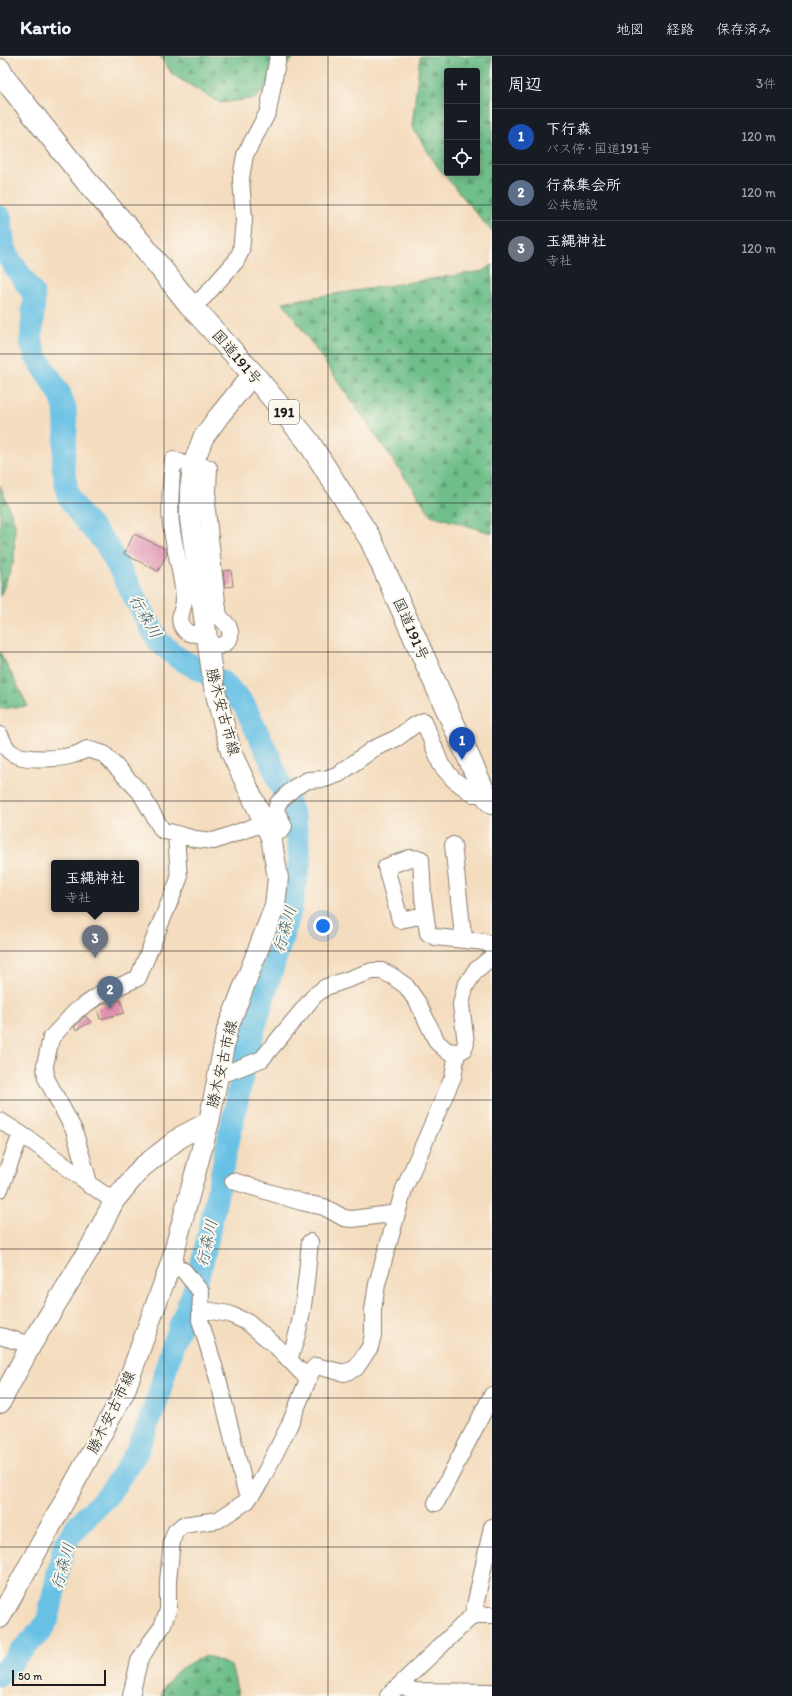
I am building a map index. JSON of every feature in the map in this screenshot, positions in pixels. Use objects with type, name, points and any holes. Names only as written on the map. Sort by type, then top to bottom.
[{"type":"highway","name":"国道191号","points":[[0,70],[8,83],[88,182],[140,242],[190,305],[252,374],[308,441],[371,540],[488,799]]},
{"type":"main road","name":"勝木安古市線","points":[[0,1618],[124,1393],[179,1268],[227,1030],[275,906],[278,878],[268,830],[231,752],[214,687],[190,519],[190,489],[194,462],[203,438],[252,374]]},
{"type":"main road","name":"勝木安古市線","points":[[0,1403],[31,1345],[90,1248],[114,1201],[141,1168],[182,1136],[209,1122]]},
{"type":"street","points":[[190,305],[203,298],[236,261],[241,251],[244,220],[241,178],[245,155],[268,112],[278,56]]},
{"type":"street","points":[[180,462],[173,460],[170,495],[172,525],[184,601],[179,619],[181,626],[186,633],[193,634],[207,645],[221,647],[227,642],[230,634],[229,628],[220,617],[217,602],[207,510],[209,468],[203,467]]},
{"type":"street","points":[[0,735],[11,753],[18,756],[33,758],[61,757],[74,755],[87,749],[104,754],[140,792],[162,830],[195,839],[214,841],[268,830],[282,830],[284,826],[276,810],[278,803],[295,788],[308,780],[325,779],[339,774],[373,749],[397,738],[413,726],[424,721],[441,765],[453,779],[473,794],[488,799]]},
{"type":"street","points":[[90,1186],[74,1130],[46,1078],[45,1065],[51,1038],[76,1011],[102,994],[138,978],[179,879],[176,834]]},
{"type":"street","points":[[453,845],[462,926],[465,940]]},
{"type":"street","points":[[425,915],[428,933],[435,937],[485,942],[492,946]]},
{"type":"street","points":[[219,1073],[229,1072],[262,1059],[315,995],[326,987],[372,971],[382,971],[406,986],[418,1003],[437,1042],[447,1052],[457,1052],[463,1050],[466,1043],[461,1005],[465,987],[475,971],[492,956]]},
{"type":"street","points":[[131,1696],[139,1661],[162,1627],[168,1610],[168,1581],[172,1541],[175,1532],[183,1525],[218,1520],[247,1501],[261,1480],[289,1426],[312,1370],[316,1366],[344,1373],[356,1368],[370,1347],[373,1335],[373,1310],[377,1284],[396,1214],[404,1189],[453,1076],[457,1052]]},
{"type":"street","points":[[0,1121],[62,1163],[90,1186],[114,1201]]},
{"type":"street","points":[[0,1189],[21,1134]]},
{"type":"street","points":[[233,1181],[302,1202],[324,1207],[344,1218],[352,1219],[396,1214]]},
{"type":"street","points":[[289,1359],[296,1342],[304,1301],[310,1242]]},
{"type":"street","points":[[179,1268],[201,1292],[200,1320],[218,1379],[245,1488],[251,1495]]},
{"type":"street","points":[[200,1309],[229,1314],[247,1322],[276,1346],[302,1373],[309,1377]]},
{"type":"street","points":[[0,1336],[31,1345]]},
{"type":"street","points":[[436,1503],[492,1395]]},
{"type":"street","points":[[388,1696],[473,1615],[492,1527]]},
{"type":"street","points":[[473,1615],[492,1615]]},
{"type":"street","points":[[401,1684],[413,1691],[492,1692]]},
{"type":"green space","points":[[160,56],[295,56],[257,98],[220,103],[173,75]]},
{"type":"green space","points":[[420,56],[492,56],[492,232],[445,176],[480,176],[480,68],[444,68],[444,174],[412,127]]},
{"type":"green space","points":[[492,265],[492,533],[431,515],[283,302],[483,271]]},
{"type":"green space","points":[[0,485],[15,524],[14,560],[0,597]]},
{"type":"green space","points":[[0,652],[28,706],[0,709]]},
{"type":"green space","points":[[205,1655],[231,1666],[239,1696],[161,1696],[169,1681],[178,1671]]},
{"type":"building","points":[[134,534],[166,549],[167,554],[158,571],[124,554]]},
{"type":"building","points":[[231,570],[233,586],[225,587],[223,571]]},
{"type":"building","points":[[121,1000],[124,1013],[100,1019],[97,1008],[103,1004]]},
{"type":"building","points":[[85,1016],[91,1022],[76,1030],[74,1027]]},
{"type":"waterway","name":"行森川","points":[[0,217],[4,246],[10,260],[33,293],[34,299],[31,341],[35,354],[60,394],[65,408],[66,430],[63,466],[68,496],[82,517],[106,544],[159,642],[178,658],[224,683],[244,705],[271,761],[295,821],[300,859],[291,908],[244,1061],[245,1063],[204,1255],[194,1290],[173,1344],[157,1401],[137,1452],[108,1495],[75,1528],[64,1546],[48,1619],[41,1631],[0,1675]]},
{"type":"place","name":"下行森","points":[[462,760]]},
{"type":"place","name":"玉縄神社","points":[[95,958]]},
{"type":"place","name":"行森集会所","points":[[110,1009]]}]
